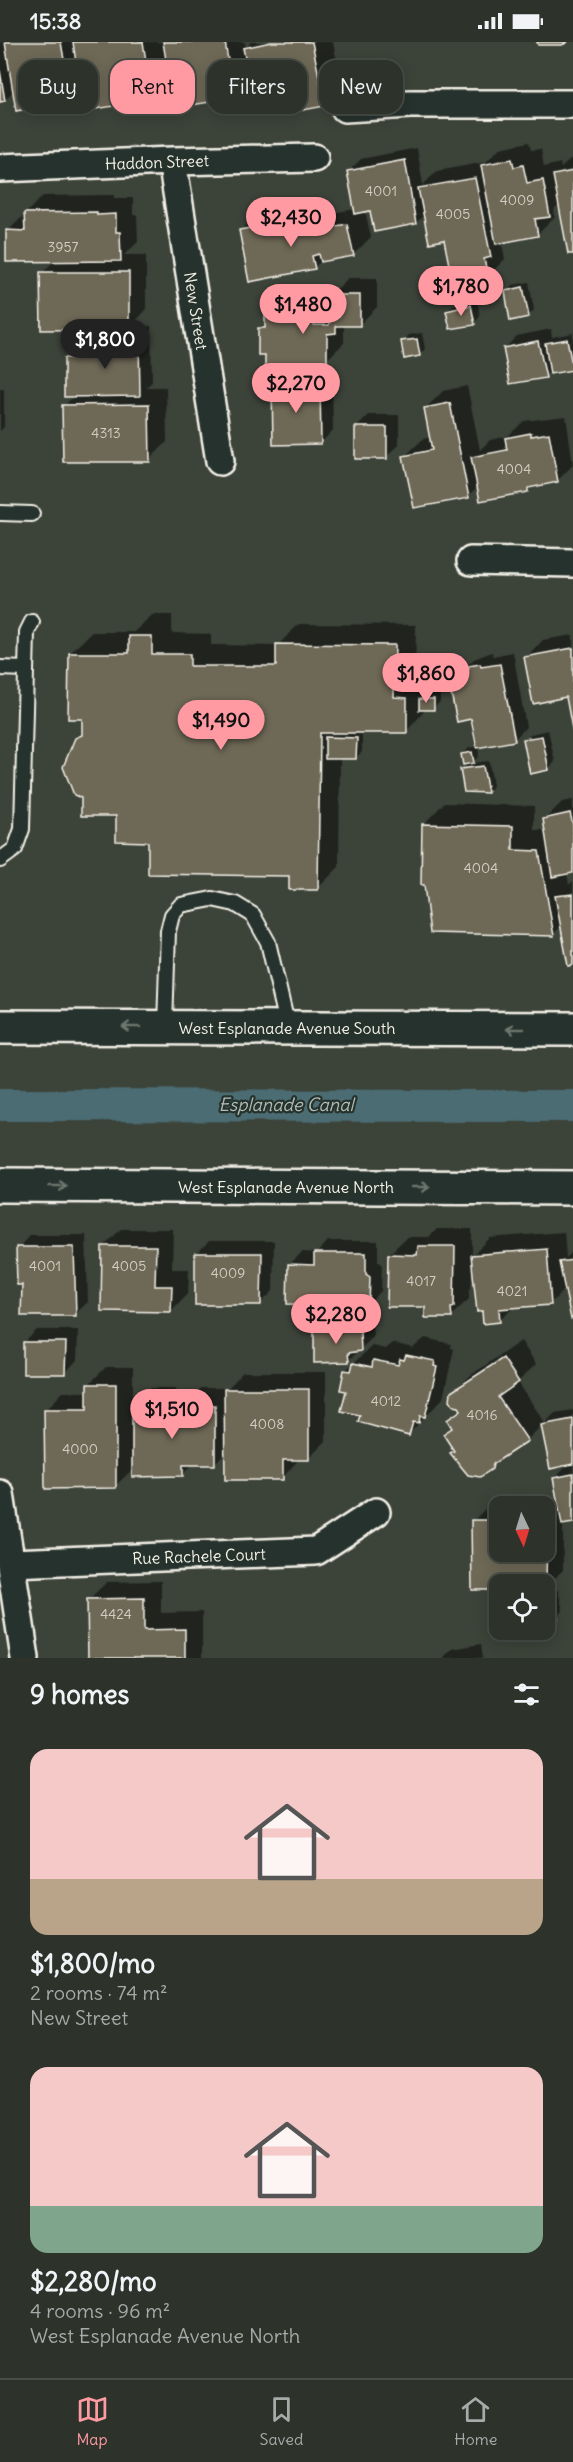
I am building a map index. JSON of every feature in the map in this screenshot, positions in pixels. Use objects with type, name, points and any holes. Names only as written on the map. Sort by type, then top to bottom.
[{"type":"main road","name":"West Esplanade Avenue South","points":[[0,1027],[573,1029]]},
{"type":"main road","name":"West Esplanade Avenue North","points":[[0,1185],[573,1188]]},
{"type":"street","points":[[403,104],[573,104]]},
{"type":"street","name":"Haddon Street","points":[[0,168],[314,158]]},
{"type":"street","name":"New Street","points":[[172,161],[220,461]]},
{"type":"street","points":[[471,561],[573,563]]},
{"type":"street","points":[[0,1494],[25,1658]]},
{"type":"street","name":"Rue Rachele Court","points":[[11,1563],[316,1551],[376,1512]]},
{"type":"lane","points":[[0,513],[32,514]]},
{"type":"lane","points":[[0,860],[15,849],[22,829],[27,632],[32,622]]},
{"type":"lane","points":[[0,669],[26,669]]},
{"type":"lane","points":[[165,1027],[168,931],[172,915],[181,904],[212,899],[235,904],[253,915],[268,942],[288,1028]]},
{"type":"building","points":[[5,42],[61,42],[64,60],[18,60],[18,111],[16,111]]},
{"type":"building","points":[[73,42],[143,42],[146,60],[110,60],[110,107],[98,109],[98,60],[76,60]]},
{"type":"building","points":[[163,42],[225,42],[228,60],[207,60],[207,102],[195,104],[195,60],[166,60]]},
{"type":"building","points":[[271,42],[312,42],[319,76],[319,107],[307,109],[307,60],[246,60],[243,48]]},
{"type":"building","points":[[537,42],[568,42],[562,45],[538,45]]},
{"type":"building","points":[[0,70],[5,101],[0,102]]},
{"type":"building","points":[[512,159],[514,167],[523,165],[527,183],[543,180],[550,217],[535,219],[538,236],[496,244],[481,165]]},
{"type":"building","points":[[405,160],[416,224],[374,232],[370,211],[355,214],[347,171]]},
{"type":"building","points":[[573,171],[573,254],[568,254],[553,175]]},
{"type":"building","points":[[475,178],[491,257],[484,259],[488,278],[453,285],[444,240],[429,243],[418,188]]},
{"type":"building","points":[[97,212],[97,215],[116,214],[116,232],[120,232],[121,261],[6,262],[6,230],[25,231],[24,213]]},
{"type":"building","points":[[305,218],[308,231],[347,224],[354,256],[321,262],[319,254],[312,256],[315,269],[249,282],[239,230]]},
{"type":"building","points":[[40,272],[129,272],[129,329],[41,330]]},
{"type":"building","points":[[523,287],[529,317],[510,321],[505,291]]},
{"type":"building","points":[[329,295],[360,295],[360,326],[336,326],[336,333],[327,334],[327,362],[315,362],[315,373],[265,373],[265,355],[258,355],[258,328],[265,328],[265,309],[315,309],[314,325],[329,325]]},
{"type":"building","points":[[471,305],[475,325],[450,329],[446,311]]},
{"type":"building","points":[[139,338],[140,396],[64,397],[64,358],[90,358],[90,339]]},
{"type":"building","points":[[417,339],[420,356],[404,359],[401,341]]},
{"type":"building","points":[[567,339],[573,370],[550,374],[545,343]]},
{"type":"building","points":[[538,341],[546,378],[510,384],[503,348]]},
{"type":"building","points":[[320,384],[321,444],[273,445],[272,385]]},
{"type":"building","points":[[450,403],[469,498],[414,508],[403,456],[432,450],[424,408]]},
{"type":"building","points":[[149,404],[150,462],[63,462],[62,405]]},
{"type":"building","points":[[355,427],[387,427],[387,459],[355,459]]},
{"type":"building","points":[[531,433],[531,436],[549,433],[558,482],[528,488],[528,492],[480,501],[471,457],[507,450],[505,438]]},
{"type":"building","points":[[129,636],[152,636],[152,654],[190,654],[190,666],[276,666],[276,644],[395,645],[394,697],[407,698],[407,733],[320,733],[318,890],[289,890],[289,876],[148,874],[148,842],[116,841],[116,816],[81,816],[81,798],[74,795],[63,767],[75,738],[82,735],[82,719],[68,719],[69,653],[129,653]]},
{"type":"building","points":[[573,648],[573,734],[566,697],[533,704],[524,657]]},
{"type":"building","points":[[480,664],[481,667],[500,664],[515,741],[477,748],[471,719],[457,722],[449,683],[461,681],[459,671],[469,669],[468,666]]},
{"type":"building","points":[[419,699],[434,699],[434,710],[419,710]]},
{"type":"building","points":[[542,736],[549,770],[530,774],[523,739]]},
{"type":"building","points":[[325,737],[357,738],[356,759],[325,759]]},
{"type":"building","points":[[472,752],[474,763],[463,765],[461,754]]},
{"type":"building","points":[[483,766],[488,793],[464,792],[460,769]]},
{"type":"building","points":[[570,813],[573,825],[573,873],[552,877],[543,819]]},
{"type":"building","points":[[422,824],[513,826],[513,850],[539,851],[554,936],[430,933],[424,885],[421,885]]},
{"type":"building","points":[[573,894],[573,965],[568,966],[555,896]]},
{"type":"building","points":[[102,1246],[156,1246],[155,1286],[172,1286],[171,1312],[101,1311]]},
{"type":"building","points":[[418,1246],[455,1246],[452,1318],[425,1318],[425,1307],[387,1307],[388,1254],[417,1255]]},
{"type":"building","points":[[16,1247],[74,1247],[76,1316],[21,1316],[22,1285],[17,1285]]},
{"type":"building","points":[[547,1249],[551,1305],[499,1309],[500,1322],[483,1324],[482,1311],[477,1312],[471,1255]]},
{"type":"building","points":[[195,1253],[262,1253],[261,1305],[195,1305]]},
{"type":"building","points":[[314,1253],[366,1253],[366,1274],[370,1277],[369,1305],[287,1304],[288,1264],[314,1265]]},
{"type":"building","points":[[573,1260],[573,1318],[571,1319],[559,1262]]},
{"type":"building","points":[[314,1330],[360,1330],[361,1351],[348,1353],[349,1362],[314,1363]]},
{"type":"building","points":[[23,1342],[66,1342],[65,1374],[23,1374]]},
{"type":"building","points":[[406,1355],[435,1361],[434,1366],[437,1367],[425,1417],[420,1416],[419,1423],[413,1422],[409,1436],[358,1422],[360,1415],[341,1411],[346,1391],[340,1390],[344,1370],[351,1371],[353,1363],[372,1367],[373,1360],[398,1365],[400,1359],[404,1360]]},
{"type":"building","points":[[503,1358],[519,1382],[498,1397],[528,1441],[493,1464],[492,1469],[480,1477],[468,1475],[450,1453],[454,1451],[443,1434],[452,1428],[447,1420],[461,1410],[450,1400],[451,1392]]},
{"type":"building","points":[[87,1384],[116,1384],[116,1488],[45,1489],[44,1409],[87,1409]]},
{"type":"building","points":[[224,1389],[309,1389],[309,1460],[283,1460],[283,1480],[225,1480]]},
{"type":"building","points":[[132,1405],[159,1405],[159,1415],[183,1415],[182,1405],[215,1405],[215,1465],[183,1465],[183,1476],[132,1477]]},
{"type":"building","points":[[573,1419],[573,1464],[550,1469],[541,1425]]},
{"type":"building","points":[[573,1474],[573,1523],[562,1525],[553,1478]]},
{"type":"building","points":[[471,1520],[489,1520],[489,1562],[546,1562],[546,1574],[489,1574],[489,1590],[472,1590]]},
{"type":"building","points":[[144,1598],[144,1630],[185,1629],[185,1658],[88,1658],[87,1599]]},
{"type":"waterway","name":"Esplanade Canal","points":[[0,1105],[573,1106]]}]
